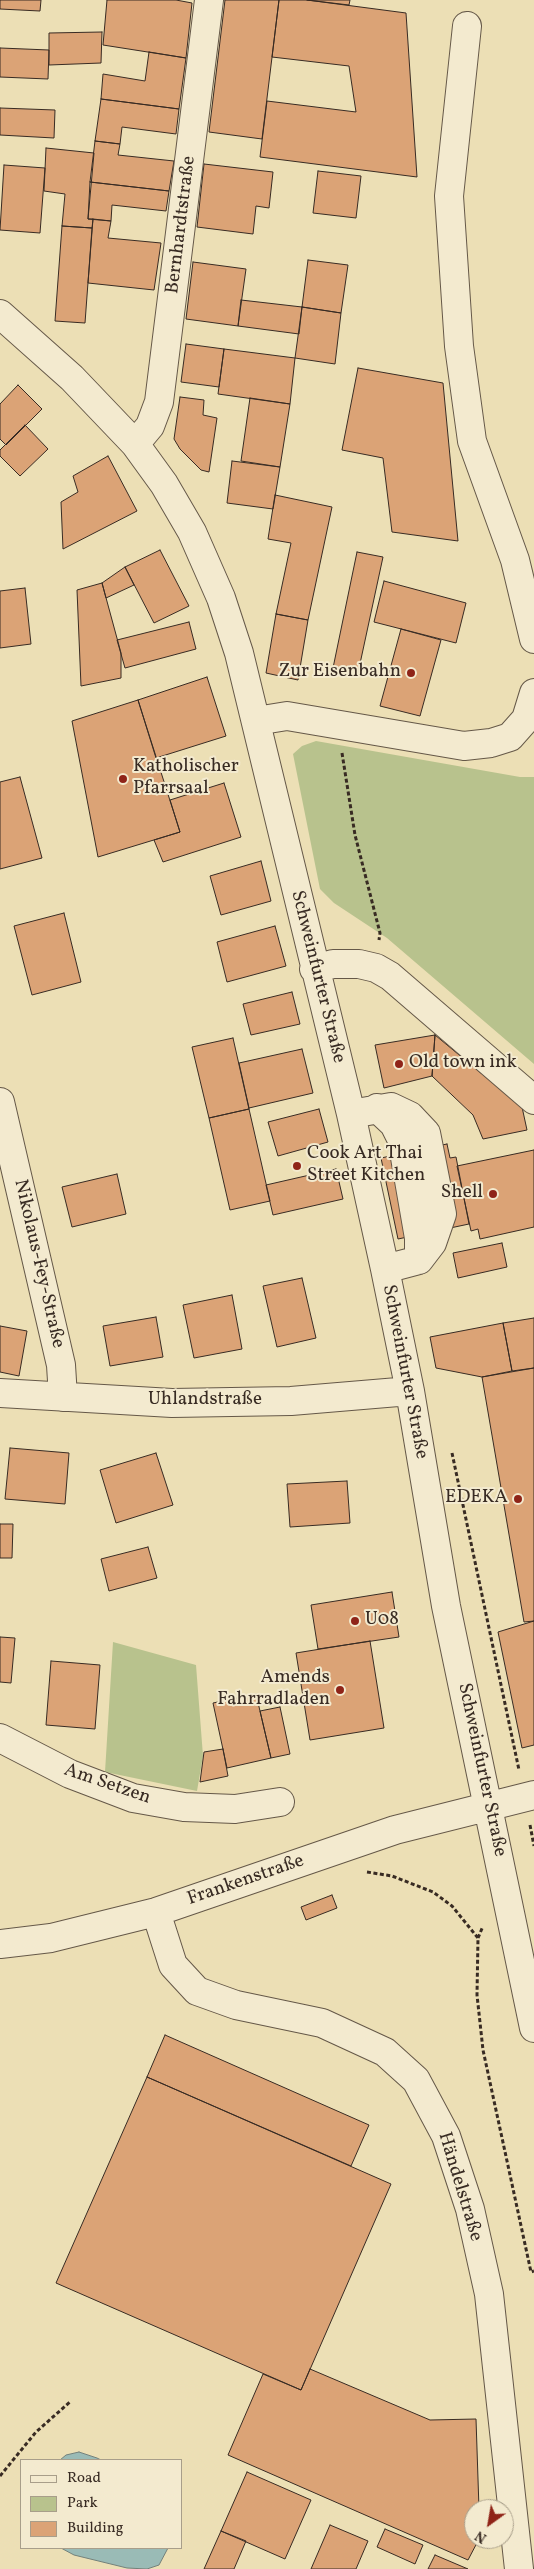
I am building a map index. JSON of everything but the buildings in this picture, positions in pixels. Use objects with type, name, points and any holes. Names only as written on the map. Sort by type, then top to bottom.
[{"type":"street","name":"Bernhardtstraße","points":[[135,444],[150,426],[160,402],[209,0]]},
{"type":"street","points":[[467,26],[449,196],[459,346],[472,441],[515,560],[534,639]]},
{"type":"street","name":"Schweinfurter Straße","points":[[0,314],[72,378],[135,444],[164,484],[192,532],[221,598],[238,652],[350,1114],[385,1269],[410,1391],[436,1556],[534,2028]]},
{"type":"street","points":[[256,721],[287,716],[464,746],[491,743],[510,737],[526,719],[534,694]]},
{"type":"street","points":[[314,969],[334,964],[360,964],[376,968],[412,992],[534,1100]]},
{"type":"street","name":"Nikolaus-Fey-Straße","points":[[0,1102],[61,1364],[63,1397]]},
{"type":"street","points":[[350,1114],[391,1107],[410,1116],[426,1133],[442,1214],[432,1243],[418,1260],[385,1269]]},
{"type":"street","name":"Uhlandstraße","points":[[0,1393],[182,1403],[292,1401],[410,1391]]},
{"type":"street","name":"Am Setzen","points":[[0,1738],[70,1774],[133,1798],[184,1807],[227,1808],[280,1802]]},
{"type":"street","name":"Frankenstraße","points":[[0,1944],[51,1938],[156,1912],[395,1830],[529,1797]]},
{"type":"street","name":"Händelstraße","points":[[156,1912],[173,1965],[197,1991],[236,2005],[322,2022],[385,2052],[416,2080],[446,2136],[470,2209],[489,2294],[519,2569]]},
{"type":"path","points":[[344,725],[342,751],[346,789],[355,835],[380,933],[376,968]]},
{"type":"path","points":[[451,1448],[529,1797],[534,1846]]},
{"type":"path","points":[[360,1870],[392,1876],[433,1892],[452,1906],[478,1938],[477,1995],[482,2050],[531,2272],[534,2271]]},
{"type":"path","points":[[0,2476],[36,2432],[71,2401]]},
{"type":"green space","points":[[316,741],[520,777],[534,777],[534,1064],[387,938],[334,903],[320,889],[293,754],[302,746]]},
{"type":"green space","points":[[113,1642],[196,1665],[203,1756],[197,1791],[105,1772]]},
{"type":"water","points":[[79,2452],[99,2459],[61,2459],[66,2455]]},
{"type":"water","points":[[63,2549],[167,2549],[159,2565],[147,2569],[127,2568],[74,2555]]},
{"type":"place","name":"Zur Eisenbahn","points":[[411,673]]},
{"type":"place","name":"Katholischer Pfarrsaal","points":[[123,779]]},
{"type":"place","name":"Old town ink","points":[[399,1064]]},
{"type":"place","name":"Cook Art Thai Street Kitchen","points":[[297,1166]]},
{"type":"place","name":"Shell","points":[[493,1194]]},
{"type":"place","name":"EDEKA","points":[[518,1499]]},
{"type":"place","name":"U08","points":[[355,1621]]},
{"type":"place","name":"Amends Fahrradladen","points":[[340,1690]]}]
